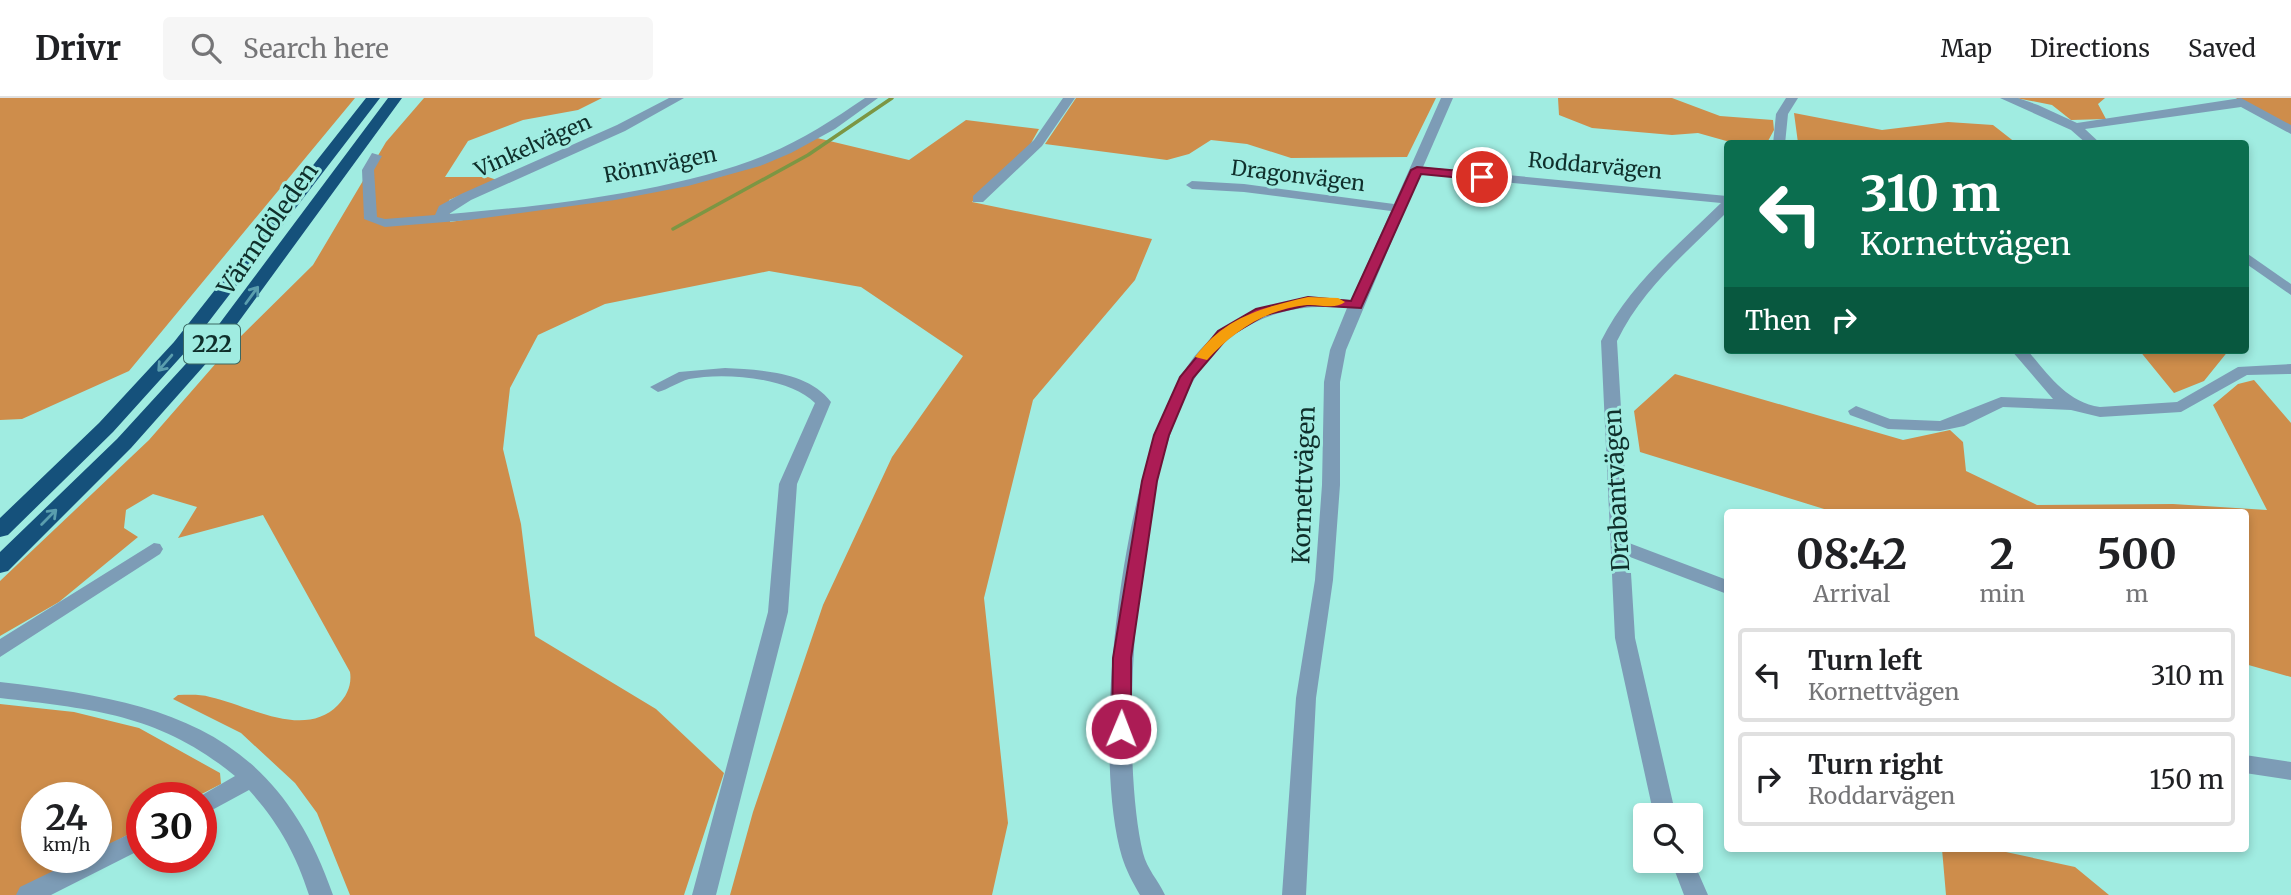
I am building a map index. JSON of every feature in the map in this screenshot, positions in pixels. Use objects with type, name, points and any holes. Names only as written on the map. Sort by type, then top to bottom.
[{"type":"highway","name":"Värmdöleden","points":[[0,530],[101,431],[177,350],[281,217],[339,136],[373,98]]},
{"type":"highway","name":"Värmdöleden","points":[[0,565],[112,454],[237,315],[356,146],[395,98]]},
{"type":"street","name":"Vinkelvägen","points":[[444,215],[466,197],[621,128],[678,98]]},
{"type":"street","name":"Rönnvägen","points":[[376,156],[368,170],[371,219],[385,223],[615,195],[732,171],[804,142],[872,98]]},
{"type":"street","points":[[978,199],[1038,143],[1069,98]]},
{"type":"street","name":"Kornettvägen","points":[[1294,895],[1306,698],[1324,580],[1331,485],[1332,382],[1338,350],[1447,98]]},
{"type":"street","points":[[1779,140],[1782,114],[1793,98]]},
{"type":"street","points":[[2006,98],[2034,107],[2075,127],[2090,140]]},
{"type":"street","points":[[2075,127],[2236,101],[2291,130]]},
{"type":"street","name":"Roddarvägen","points":[[1417,170],[1724,203]]},
{"type":"street","name":"Dragonvägen","points":[[1192,184],[1232,186],[1398,208]]},
{"type":"street","name":"Drabantvägen","points":[[1662,803],[1625,638],[1609,341],[1622,318],[1651,282],[1724,206]]},
{"type":"street","points":[[2249,260],[2289,289]]},
{"type":"street","points":[[1153,895],[1131,852],[1126,821],[1121,753],[1122,658],[1150,481],[1162,435],[1187,377],[1210,348],[1237,324],[1260,312],[1290,303],[1328,301],[1356,305]]},
{"type":"street","points":[[2022,354],[2050,388],[2071,405]]},
{"type":"street","points":[[1856,411],[1888,424],[1940,426],[1958,422],[2001,402],[2071,405],[2100,412],[2169,409],[2188,405],[2244,370],[2291,369]]},
{"type":"street","points":[[658,387],[693,374],[752,375],[799,384],[814,391],[823,402],[788,484],[778,612],[704,895]]},
{"type":"street","points":[[1622,547],[1724,586]]},
{"type":"street","points":[[0,649],[154,549]]},
{"type":"street","points":[[0,690],[75,699],[151,716],[204,741],[252,777],[278,806],[301,842],[321,895]]},
{"type":"street","points":[[2249,765],[2288,776]]},
{"type":"street","points":[[217,798],[252,777]]},
{"type":"street","points":[[28,895],[126,846]]},
{"type":"street","points":[[1688,873],[1696,895]]},
{"type":"shaded area","points":[[0,98],[355,98],[129,371],[22,419],[0,420]]},
{"type":"shaded area","points":[[424,98],[602,98],[578,110],[523,120],[468,141],[445,177],[488,177],[497,180],[449,200],[450,222],[608,198],[722,176],[817,138],[909,160],[966,120],[1039,129],[1030,145],[972,202],[1152,239],[1135,280],[1033,400],[984,598],[1008,823],[992,895],[730,895],[753,812],[823,605],[892,457],[963,356],[861,287],[769,271],[605,304],[538,335],[510,388],[503,449],[521,524],[535,636],[656,709],[724,773],[684,895],[350,895],[317,813],[295,783],[241,733],[173,699],[178,695],[202,695],[276,717],[309,720],[324,715],[338,705],[346,694],[350,672],[263,515],[178,538],[197,507],[153,494],[126,510],[124,528],[138,537],[59,602],[0,636],[0,581],[149,440],[231,346],[313,265],[386,142]]},
{"type":"shaded area","points":[[1076,98],[1436,98],[1407,157],[1291,158],[1247,144],[1211,140],[1189,154],[1167,160],[1045,144]]},
{"type":"shaded area","points":[[1558,98],[1672,98],[1720,116],[1773,120],[1774,130],[1769,140],[1724,140],[1698,133],[1672,135],[1592,128],[1559,115]]},
{"type":"shaded area","points":[[2016,98],[2105,98],[2098,104],[2106,119],[2071,120],[2052,105]]},
{"type":"shaded area","points":[[2236,98],[2291,98],[2291,127],[2242,103]]},
{"type":"shaded area","points":[[1794,113],[1882,130],[1948,122],[1993,125],[2012,140],[1798,140]]},
{"type":"shaded area","points":[[2142,354],[2226,354],[2204,381],[2174,393]]},
{"type":"shaded area","points":[[1675,374],[1903,440],[1950,430],[1963,442],[1966,471],[2037,505],[2173,504],[2267,510],[2213,405],[2238,384],[2254,380],[2291,423],[2291,677],[2249,665],[2249,509],[1824,509],[1640,452],[1634,411]]},
{"type":"shaded area","points":[[0,704],[74,712],[139,728],[220,773],[221,784],[217,786],[217,782],[126,782],[126,836],[112,843],[112,782],[21,782],[21,873],[57,873],[17,895],[0,895]]},
{"type":"shaded area","points":[[1942,852],[2006,852],[2075,867],[2109,895],[1946,895]]},
{"type":"waterway","points":[[673,229],[808,155],[892,98]]},
{"type":"slow traffic","points":[[1202,357],[1223,334],[1260,312],[1290,303],[1338,302]]},
{"type":"route","points":[[1121,729],[1122,658],[1150,481],[1162,435],[1179,390],[1187,377],[1223,334],[1260,312],[1308,301],[1356,305],[1417,170],[1482,177]]}]
